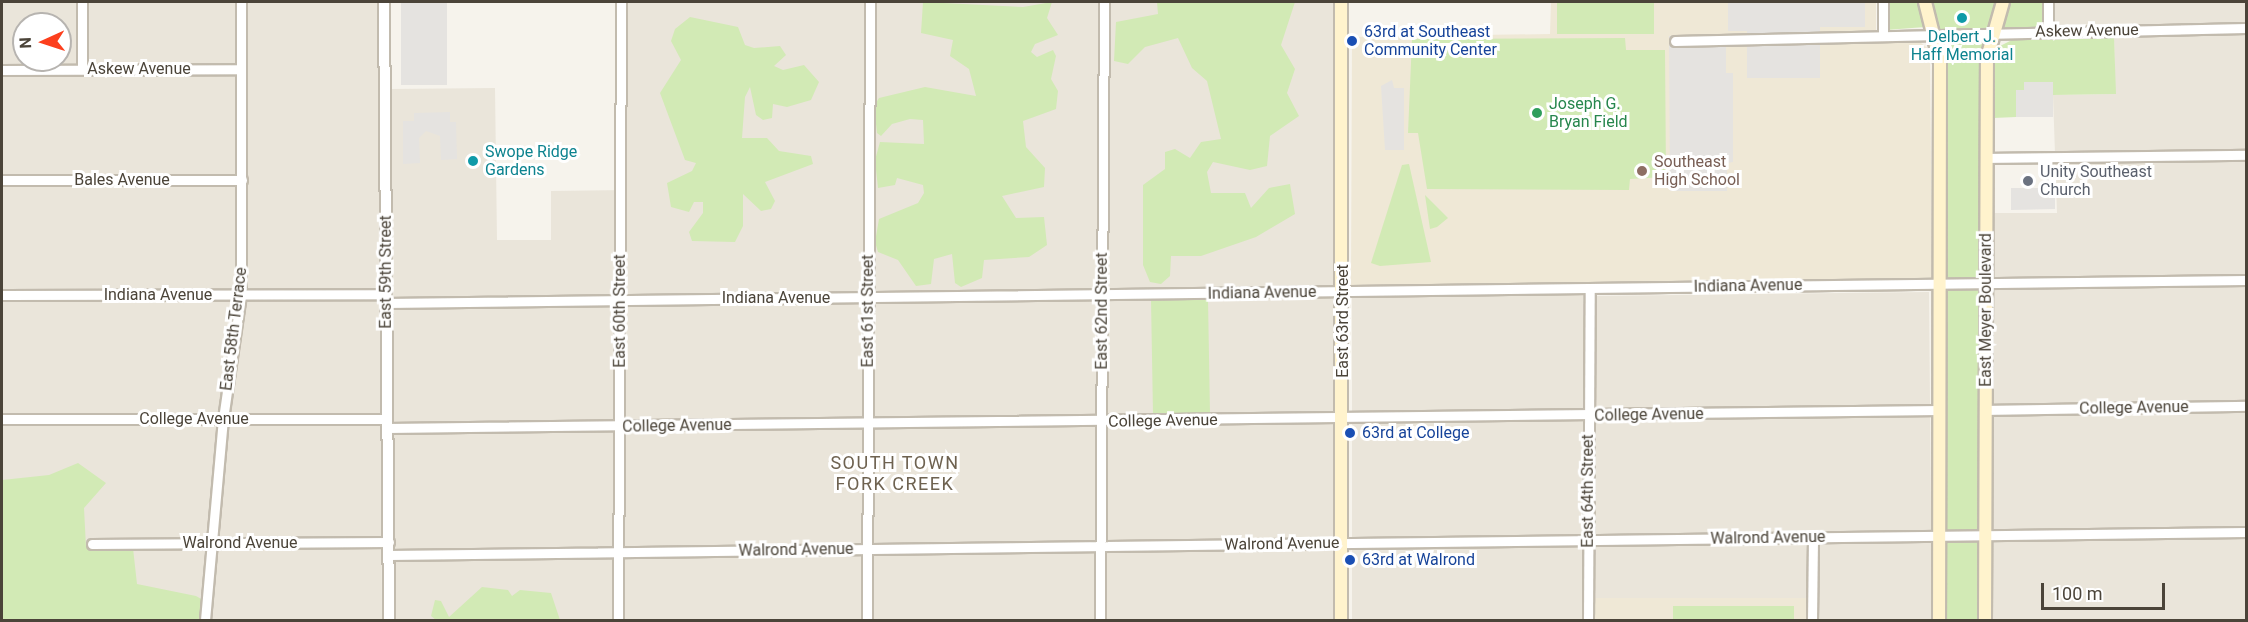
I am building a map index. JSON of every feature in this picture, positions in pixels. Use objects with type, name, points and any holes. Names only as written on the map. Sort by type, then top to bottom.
[{"type":"main road","name":"East 63rd Street","points":[[1341,2],[1343,21],[1341,621]]},
{"type":"main road","name":"East 63rd Street","points":[[1343,21],[1347,2]]},
{"type":"main road","points":[[1925,2],[1936,33],[1940,284],[1939,621]]},
{"type":"main road","name":"East Meyer Boulevard","points":[[1985,621],[1987,158],[1992,33],[2003,2]]},
{"type":"street","points":[[82,2],[82,69]]},
{"type":"street","name":"East 58th Terrace","points":[[205,621],[223,419],[241,294],[241,2]]},
{"type":"street","name":"East 59th Street","points":[[384,2],[389,555]]},
{"type":"street","name":"East 60th Street","points":[[618,621],[621,2]]},
{"type":"street","name":"East 61st Street","points":[[867,621],[870,2]]},
{"type":"street","name":"East 62nd Street","points":[[1100,621],[1104,2]]},
{"type":"street","points":[[1883,2],[1883,33]]},
{"type":"street","points":[[2048,2],[2048,32]]},
{"type":"street","name":"Askew Avenue","points":[[1675,41],[1883,33],[2247,28]]},
{"type":"street","name":"Askew Avenue","points":[[2,70],[242,69]]},
{"type":"street","points":[[1987,158],[2247,155]]},
{"type":"street","name":"Bales Avenue","points":[[2,180],[242,180]]},
{"type":"street","name":"Indiana Avenue","points":[[2,295],[241,294],[621,300],[2247,280]]},
{"type":"street","name":"East 64th Street","points":[[1588,621],[1590,289]]},
{"type":"street","name":"College Avenue","points":[[1986,410],[2247,406]]},
{"type":"street","name":"College Avenue","points":[[2,419],[223,419],[620,427],[1940,410]]},
{"type":"street","name":"Walrond Avenue","points":[[389,555],[2247,532]]},
{"type":"street","points":[[1812,621],[1813,537]]},
{"type":"street","name":"Walrond Avenue","points":[[92,544],[388,542]]},
{"type":"street","points":[[389,555],[389,621]]},
{"type":"shaded area","points":[[2,2],[379,2],[382,620],[2,620]]},
{"type":"shaded area","points":[[401,2],[447,2],[447,85],[401,85]]},
{"type":"shaded area","points":[[627,2],[1335,2],[1333,620],[394,620],[390,89],[495,88],[497,240],[551,240],[551,191],[627,190]]},
{"type":"shaded area","name":"Southeast High School","points":[[1551,2],[1876,2],[1876,40],[1916,39],[1930,50],[1932,279],[1351,285],[1352,37],[1550,34]]},
{"type":"shaded area","points":[[1728,2],[1865,2],[1865,27],[1820,27],[1820,78],[1747,78],[1747,31],[1728,31]]},
{"type":"shaded area","points":[[2053,2],[2246,2],[2246,24],[2058,28],[2053,24]]},
{"type":"shaded area","points":[[2246,34],[2246,620],[1992,620],[1990,213],[2057,213],[2053,95],[2115,94],[2114,36]]},
{"type":"shaded area","points":[[1669,36],[1726,36],[1726,73],[1733,73],[1733,162],[1727,163],[1727,191],[1670,191]]},
{"type":"shaded area","points":[[1392,80],[1394,88],[1404,88],[1404,150],[1385,150],[1381,86]]},
{"type":"shaded area","points":[[2024,82],[2053,82],[2053,117],[2016,117],[2016,90],[2024,90]]},
{"type":"shaded area","points":[[450,112],[450,122],[456,122],[457,159],[441,160],[440,136],[426,131],[419,138],[420,163],[403,164],[403,121],[414,121],[414,113]]},
{"type":"shaded area","points":[[2045,174],[2055,174],[2055,209],[2011,210],[2011,188],[2045,188]]},
{"type":"shaded area","points":[[1929,292],[1932,620],[1816,620],[1816,599],[1592,600],[1596,296]]},
{"type":"shaded area","points":[[1352,295],[1583,295],[1583,620],[1352,620]]},
{"type":"shaded area","points":[[1592,598],[1806,598],[1806,620],[1592,620]]},
{"type":"green space","points":[[923,2],[1023,7],[1052,2],[1047,18],[1058,35],[1035,44],[1031,52],[1037,57],[1053,50],[1056,56],[1051,79],[1058,91],[1056,109],[1023,121],[1026,147],[1045,168],[1044,187],[1002,196],[1016,218],[1044,217],[1047,245],[1029,257],[984,260],[982,278],[961,287],[955,283],[952,254],[934,259],[931,284],[916,286],[898,260],[878,252],[875,242],[879,219],[918,203],[924,193],[923,185],[897,178],[895,185],[878,188],[875,160],[880,142],[924,144],[923,120],[910,119],[892,124],[881,136],[877,133],[874,106],[879,98],[925,87],[976,96],[969,69],[950,56],[953,40],[921,33]]},
{"type":"green space","points":[[1157,2],[1295,2],[1281,45],[1295,69],[1287,93],[1299,116],[1270,136],[1267,166],[1250,170],[1213,162],[1207,172],[1211,193],[1245,193],[1251,208],[1269,188],[1290,184],[1295,214],[1256,237],[1201,256],[1171,256],[1170,276],[1161,284],[1150,282],[1143,265],[1143,185],[1165,169],[1165,152],[1175,149],[1190,158],[1201,142],[1221,139],[1207,81],[1192,68],[1178,38],[1145,47],[1128,64],[1114,61],[1116,22],[1158,14]]},
{"type":"green space","points":[[1557,2],[1654,2],[1654,34],[1557,34]]},
{"type":"green space","points":[[1883,2],[2043,2],[2042,27],[2002,29],[1984,45],[1980,620],[1944,620],[1944,50],[1938,26],[1886,30]]},
{"type":"green space","points":[[690,17],[738,27],[745,45],[754,48],[780,46],[786,55],[774,66],[783,70],[804,65],[819,82],[811,100],[787,107],[773,104],[772,118],[763,120],[756,115],[750,87],[745,97],[742,138],[767,138],[779,151],[811,156],[813,164],[765,182],[775,201],[771,209],[761,211],[743,194],[743,226],[735,242],[692,241],[689,232],[703,213],[703,202],[694,202],[689,212],[671,207],[667,183],[692,171],[696,163],[685,160],[660,93],[681,60],[671,41],[675,29]]},
{"type":"green space","points":[[2114,36],[2116,94],[2053,95],[2053,82],[2024,82],[2024,90],[2016,90],[2016,117],[1993,118],[1994,56],[2000,46],[2016,38]]},
{"type":"green space","name":"Joseph G. Bryan Field","points":[[1625,38],[1626,50],[1665,50],[1666,177],[1630,179],[1629,190],[1427,189],[1418,133],[1408,133],[1412,39]]},
{"type":"green space","points":[[1409,164],[1431,262],[1380,266],[1371,263],[1402,165]]},
{"type":"green space","points":[[1425,195],[1448,218],[1437,227],[1430,229]]},
{"type":"green space","points":[[1208,299],[1210,414],[1153,415],[1151,300]]},
{"type":"green space","points":[[78,463],[106,483],[84,508],[86,547],[133,548],[137,584],[196,596],[203,600],[201,620],[2,620],[2,480],[49,475]]},
{"type":"green space","points":[[482,587],[508,590],[512,596],[520,590],[551,593],[560,620],[436,620],[431,616],[435,600],[441,601],[449,617]]},
{"type":"green space","points":[[1673,606],[1794,606],[1794,620],[1673,620]]},
{"type":"place","name":"Delbert J. Haff Memorial","points":[[1962,18]]},
{"type":"place","name":"63rd at Southeast Community Center","points":[[1352,41]]},
{"type":"place","name":"Joseph G. Bryan Field","points":[[1537,113]]},
{"type":"place","name":"Swope Ridge Gardens","points":[[473,161]]},
{"type":"place","name":"Southeast High School","points":[[1642,171]]},
{"type":"place","name":"Unity Southeast Church","points":[[2028,181]]},
{"type":"place","name":"63rd at College","points":[[1350,433]]},
{"type":"place","name":"63rd at Walrond","points":[[1350,560]]},
{"type":"district","name":"SOUTH TOWN FORK CREEK","points":[[895,474]]}]
